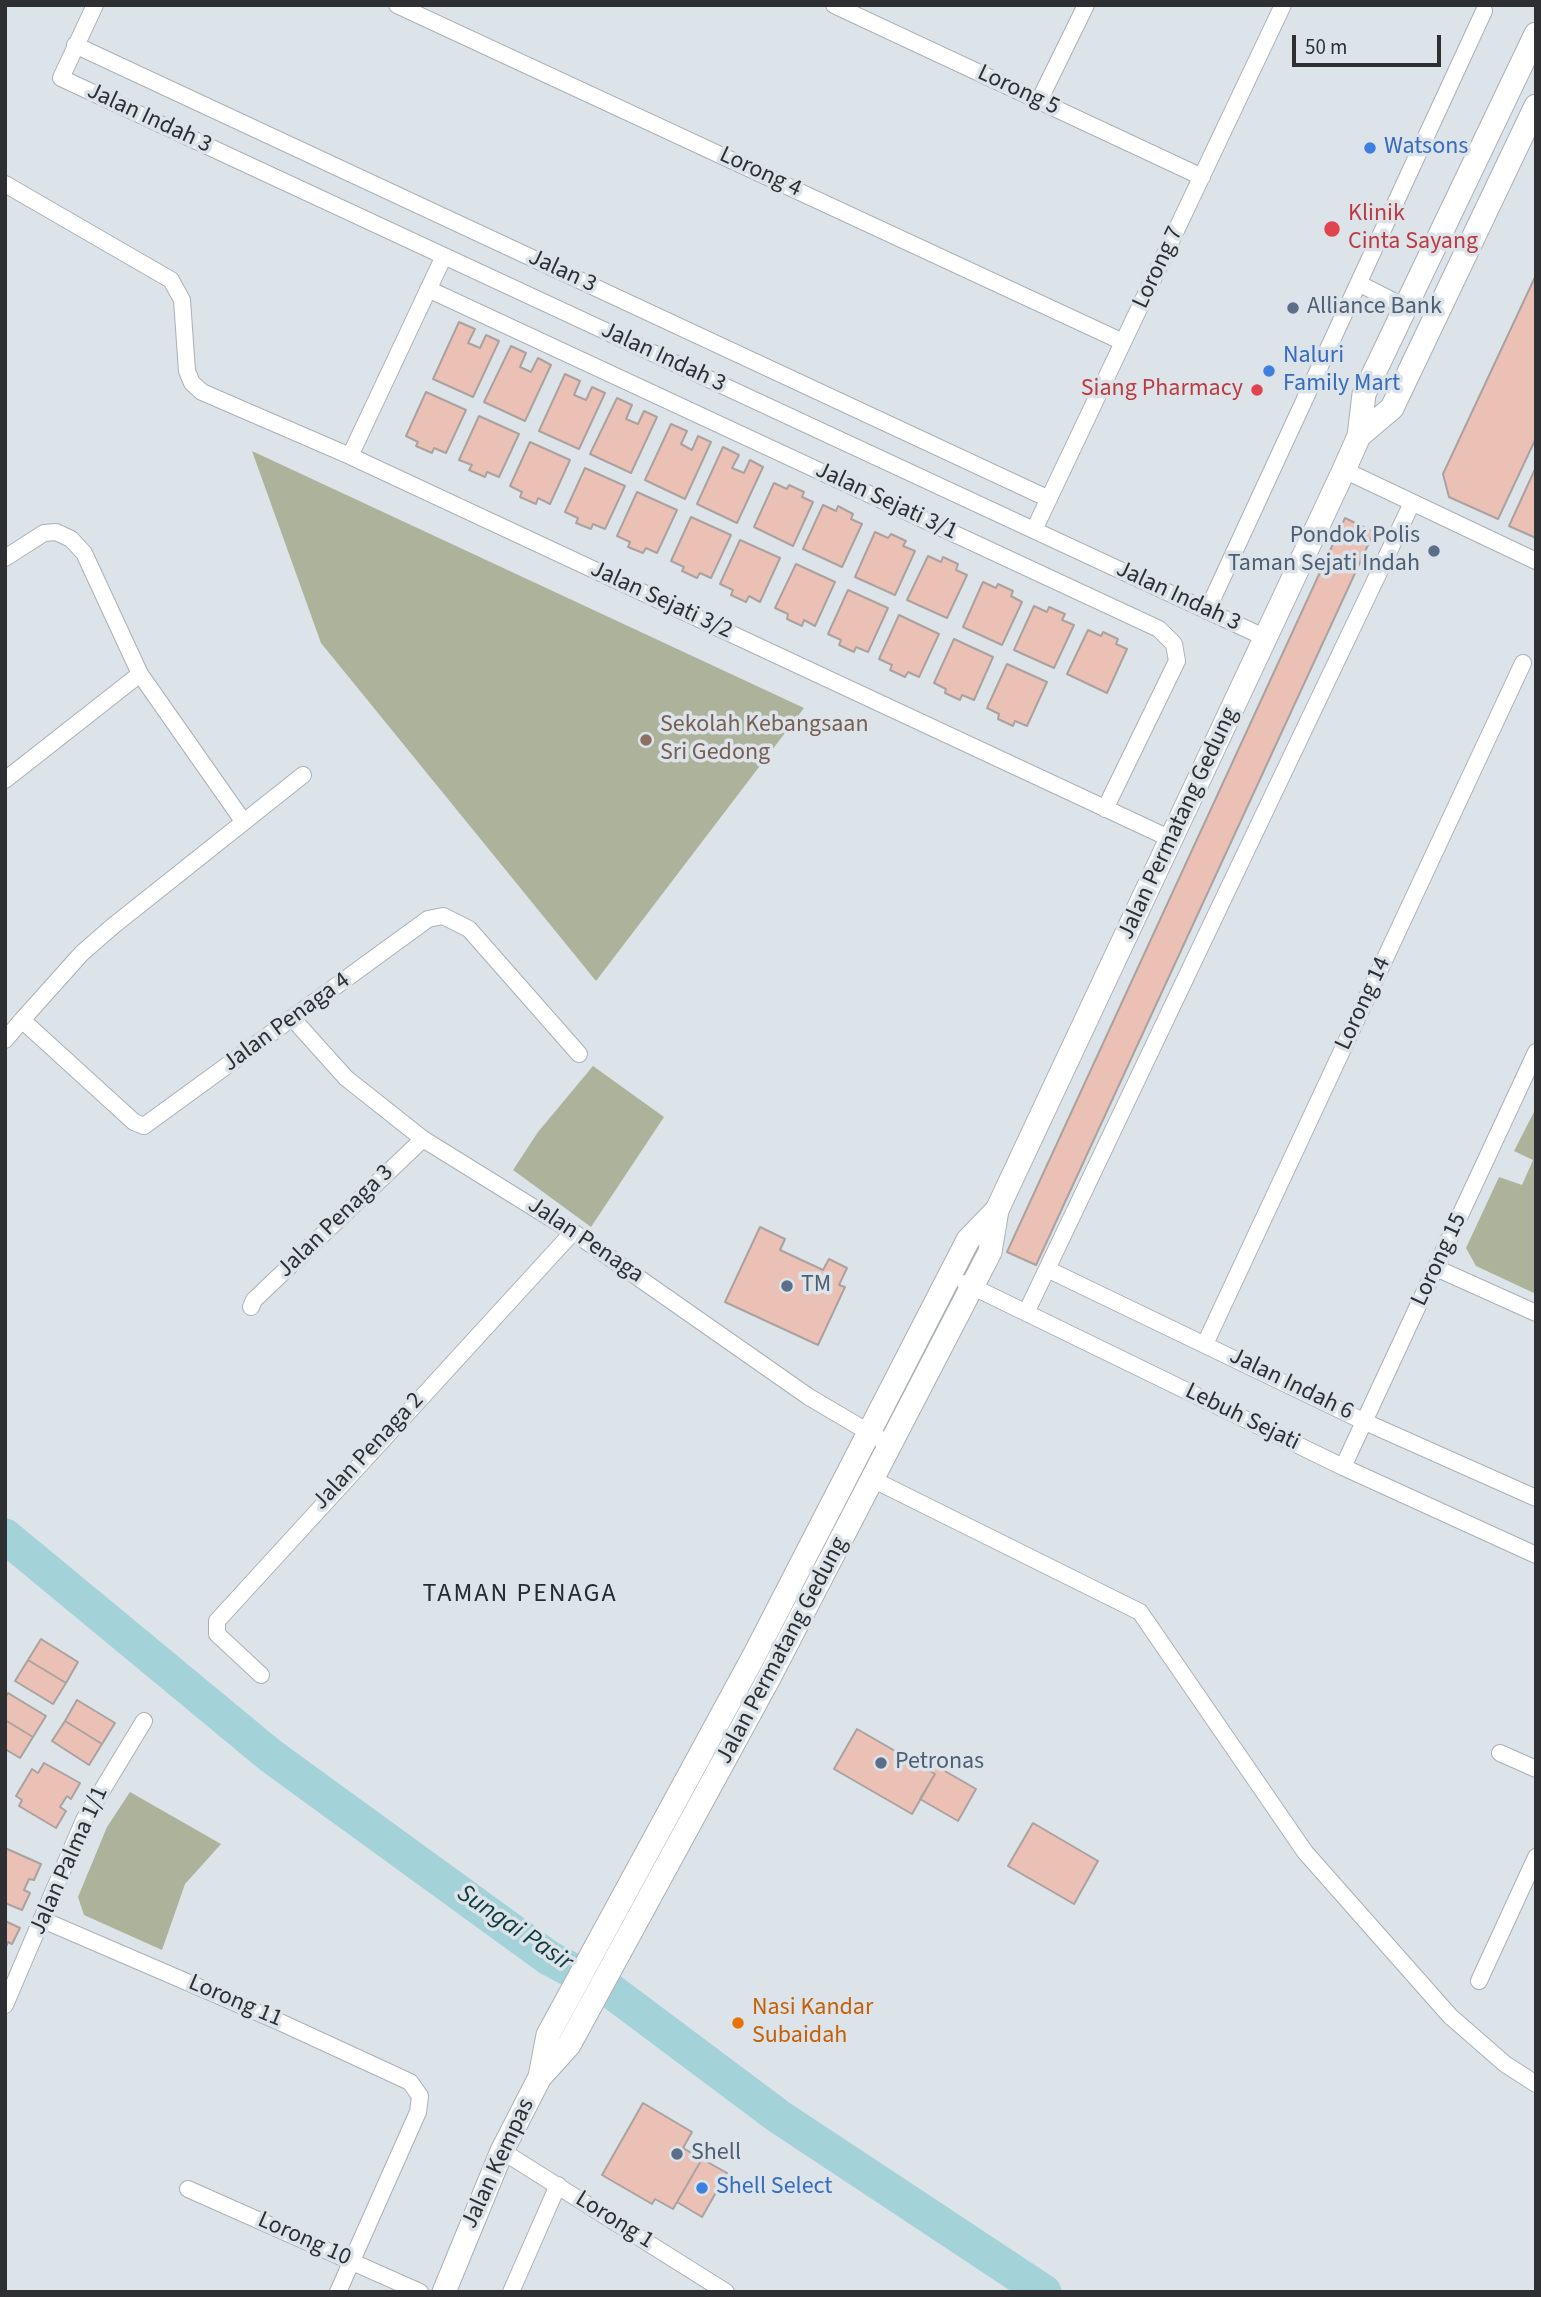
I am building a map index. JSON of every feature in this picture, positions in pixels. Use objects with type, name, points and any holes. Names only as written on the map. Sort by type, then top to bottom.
[{"type":"main road","name":"Jalan Permatang Gedung","points":[[540,2077],[569,2045],[589,2009],[874,1480],[973,1287],[990,1252],[997,1210],[1344,470],[1359,436],[1364,394],[1536,34]]},
{"type":"main road","name":"Jalan Permatang Gedung","points":[[1359,436],[1392,408],[1536,106]]},
{"type":"main road","name":"Jalan Permatang Gedung","points":[[548,2035],[755,1654],[968,1240],[997,1210]]},
{"type":"main road","name":"Jalan Kempas","points":[[444,2292],[502,2151],[540,2077],[548,2035]]},
{"type":"street","points":[[75,45],[95,5]]},
{"type":"street","name":"Lorong 4","points":[[397,5],[1124,342]]},
{"type":"street","name":"Lorong 5","points":[[834,5],[1202,177]]},
{"type":"street","points":[[1039,101],[1086,5]]},
{"type":"street","name":"Lorong 7","points":[[1034,530],[1283,5]]},
{"type":"street","points":[[1207,611],[1484,11]]},
{"type":"street","name":"Jalan Indah 3","points":[[75,45],[61,78],[1266,638]]},
{"type":"street","name":"Jalan 3","points":[[75,45],[1049,499]]},
{"type":"street","name":"Jalan Sejati 3/2","points":[[5,184],[171,280],[182,300],[187,371],[191,383],[202,392],[350,456],[1171,839]]},
{"type":"street","points":[[350,456],[444,256]]},
{"type":"street","points":[[1360,284],[1405,307]]},
{"type":"street","name":"Jalan Sejati 3/1","points":[[428,289],[1159,629],[1174,644],[1177,661],[1105,809]]},
{"type":"street","points":[[1344,470],[1536,561]]},
{"type":"street","points":[[1026,1313],[1412,503]]},
{"type":"street","points":[[5,558],[44,533],[56,532],[71,539],[84,553],[140,674],[243,821]]},
{"type":"street","name":"Lorong 14","points":[[1205,1344],[1523,663]]},
{"type":"street","points":[[5,780],[140,674]]},
{"type":"street","points":[[5,1040],[82,953],[303,775]]},
{"type":"street","name":"Jalan Penaga 4","points":[[22,1020],[134,1122],[144,1126],[428,919],[443,916],[469,929],[579,1054]]},
{"type":"street","name":"Jalan Penaga","points":[[293,1019],[346,1079],[423,1139],[573,1232],[809,1398],[892,1446]]},
{"type":"street","name":"Lorong 15","points":[[1343,1467],[1536,1052]]},
{"type":"street","name":"Jalan Penaga 3","points":[[251,1307],[254,1300],[423,1139]]},
{"type":"street","name":"Jalan Penaga 2","points":[[261,1675],[217,1634],[216,1621],[573,1232]]},
{"type":"street","points":[[1436,1268],[1536,1313]]},
{"type":"street","name":"Jalan Indah 6","points":[[1047,1269],[1363,1421],[1536,1498]]},
{"type":"street","name":"Lebuh Sejati","points":[[950,1276],[1343,1467],[1536,1555]]},
{"type":"street","points":[[874,1480],[1121,1600],[1140,1612],[1305,1852],[1450,2016],[1505,2064],[1536,2084]]},
{"type":"street","name":"Jalan Palma 1/1","points":[[5,2005],[83,1820],[144,1721]]},
{"type":"street","points":[[1500,1753],[1536,1769]]},
{"type":"street","points":[[1479,1981],[1536,1857]]},
{"type":"street","name":"Lorong 11","points":[[43,1920],[410,2082],[420,2096],[418,2112],[352,2262]]},
{"type":"street","name":"Lorong 1","points":[[502,2151],[720,2290]]},
{"type":"street","points":[[511,2292],[558,2185]]},
{"type":"street","name":"Lorong 10","points":[[188,2189],[421,2292]]},
{"type":"street","points":[[338,2292],[352,2262]]},
{"type":"green space","points":[[252,451],[804,708],[596,981],[321,643]]},
{"type":"green space","points":[[593,1066],[664,1117],[591,1227],[513,1170],[538,1132]]},
{"type":"green space","points":[[1536,1108],[1536,1294],[1476,1266],[1466,1248],[1499,1177],[1522,1185],[1533,1160],[1514,1151]]},
{"type":"green space","points":[[130,1792],[221,1844],[185,1884],[162,1950],[84,1915],[78,1897],[107,1827]]},
{"type":"building","points":[[1536,275],[1536,438],[1498,519],[1449,497],[1443,474]]},
{"type":"building","points":[[459,322],[475,329],[468,343],[480,348],[486,335],[499,341],[473,397],[433,379]]},
{"type":"building","points":[[511,346],[526,353],[520,367],[531,372],[538,358],[551,365],[525,421],[484,402]]},
{"type":"building","points":[[565,374],[580,381],[574,395],[586,400],[592,387],[605,393],[579,449],[539,431]]},
{"type":"building","points":[[426,392],[466,410],[446,453],[434,448],[432,453],[416,446],[418,442],[406,436]]},
{"type":"building","points":[[617,398],[632,405],[626,419],[638,424],[644,411],[657,417],[631,473],[590,454]]},
{"type":"building","points":[[479,416],[519,434],[499,477],[487,472],[485,477],[469,470],[472,465],[459,460]]},
{"type":"building","points":[[671,424],[687,431],[681,444],[692,450],[698,436],[711,442],[685,499],[645,480]]},
{"type":"building","points":[[530,442],[570,460],[550,504],[538,498],[536,504],[520,497],[522,492],[510,486]]},
{"type":"building","points":[[723,447],[739,455],[732,468],[744,473],[750,460],[763,467],[737,523],[697,504]]},
{"type":"building","points":[[1536,467],[1536,538],[1509,526]]},
{"type":"building","points":[[585,468],[625,486],[605,529],[593,524],[591,529],[576,523],[578,518],[565,512]]},
{"type":"building","points":[[774,483],[787,489],[789,485],[804,492],[802,497],[813,502],[793,546],[754,527]]},
{"type":"building","points":[[637,492],[677,510],[657,553],[646,548],[643,553],[628,547],[630,542],[617,536]]},
{"type":"building","points":[[823,505],[836,511],[838,506],[853,514],[851,519],[862,524],[842,567],[803,549]]},
{"type":"building","points":[[691,517],[731,535],[711,578],[700,573],[697,578],[682,571],[684,567],[671,561]]},
{"type":"building","points":[[1345,518],[1374,532],[1036,1265],[1007,1252]]},
{"type":"building","points":[[875,532],[888,538],[891,534],[906,541],[903,546],[915,551],[895,595],[855,577]]},
{"type":"building","points":[[740,540],[780,558],[760,602],[749,596],[746,602],[731,595],[733,590],[720,584]]},
{"type":"building","points":[[928,556],[941,562],[943,557],[958,564],[956,570],[967,575],[947,618],[907,600]]},
{"type":"building","points":[[796,564],[835,582],[815,626],[804,620],[802,626],[787,619],[788,614],[775,608]]},
{"type":"building","points":[[983,582],[996,588],[998,584],[1013,591],[1011,596],[1022,602],[1002,645],[963,627]]},
{"type":"building","points":[[848,590],[888,608],[868,652],[856,647],[854,652],[839,645],[841,640],[828,634]]},
{"type":"building","points":[[1034,606],[1047,612],[1049,607],[1065,614],[1062,620],[1074,625],[1054,668],[1014,650]]},
{"type":"building","points":[[899,615],[939,634],[919,677],[908,672],[905,677],[890,670],[892,665],[879,659]]},
{"type":"building","points":[[1088,630],[1101,636],[1103,632],[1118,639],[1116,644],[1127,649],[1107,693],[1067,674]]},
{"type":"building","points":[[954,639],[993,657],[974,700],[962,695],[960,700],[945,693],[946,689],[934,683]]},
{"type":"building","points":[[1007,664],[1047,682],[1027,726],[1015,721],[1013,726],[998,719],[999,714],[987,708]]},
{"type":"building","name":"TM","points":[[760,1227],[785,1239],[780,1250],[823,1270],[829,1259],[847,1268],[839,1285],[845,1287],[818,1345],[725,1302]]},
{"type":"building","points":[[41,1639],[78,1662],[66,1683],[28,1660]]},
{"type":"building","points":[[28,1660],[66,1683],[53,1704],[15,1681]]},
{"type":"building","points":[[8,1693],[46,1716],[33,1737],[5,1720],[5,1698]]},
{"type":"building","points":[[77,1700],[115,1723],[102,1744],[65,1721]]},
{"type":"building","points":[[5,1720],[33,1737],[20,1758],[5,1749]]},
{"type":"building","points":[[65,1721],[102,1744],[89,1765],[52,1741]]},
{"type":"building","points":[[857,1729],[935,1774],[912,1814],[834,1769]]},
{"type":"building","points":[[44,1763],[80,1783],[71,1799],[67,1796],[60,1807],[66,1811],[56,1828],[19,1806],[22,1800],[16,1796],[32,1769],[38,1773]]},
{"type":"building","points":[[931,1763],[976,1789],[958,1821],[920,1799],[935,1774],[918,1764]]},
{"type":"building","points":[[1033,1823],[1098,1861],[1074,1904],[1008,1866]]},
{"type":"building","points":[[5,1848],[41,1864],[34,1880],[29,1879],[24,1890],[30,1893],[22,1910],[5,1903]]},
{"type":"building","points":[[5,1921],[20,1928],[12,1944],[8,1942],[5,1949]]},
{"type":"building","points":[[643,2103],[692,2132],[683,2148],[702,2159],[673,2209],[655,2199],[652,2204],[602,2175]]},
{"type":"building","name":"Shell Select","points":[[702,2159],[727,2173],[702,2217],[677,2202]]},
{"type":"waterway","name":"Sungai Pasir","points":[[5,1536],[271,1756],[549,1958],[611,1991],[778,2116],[1044,2292]]},
{"type":"place","name":"Watsons","points":[[1370,148]]},
{"type":"place","name":"Klinik Cinta Sayang","points":[[1332,229]]},
{"type":"place","name":"Alliance Bank","points":[[1293,308]]},
{"type":"place","name":"Naluri Family Mart","points":[[1269,371]]},
{"type":"place","name":"Siang Pharmacy","points":[[1257,390]]},
{"type":"place","name":"Pondok Polis Taman Sejati Indah","points":[[1434,551]]},
{"type":"place","name":"Sekolah Kebangsaan Sri Gedong","points":[[646,740]]},
{"type":"place","name":"TM","points":[[787,1286]]},
{"type":"place","name":"Petronas","points":[[881,1763]]},
{"type":"place","name":"Nasi Kandar Subaidah","points":[[738,2023]]},
{"type":"place","name":"Shell","points":[[677,2154]]},
{"type":"place","name":"Shell Select","points":[[702,2188]]},
{"type":"district","name":"TAMAN PENAGA","points":[[520,1595]]}]
